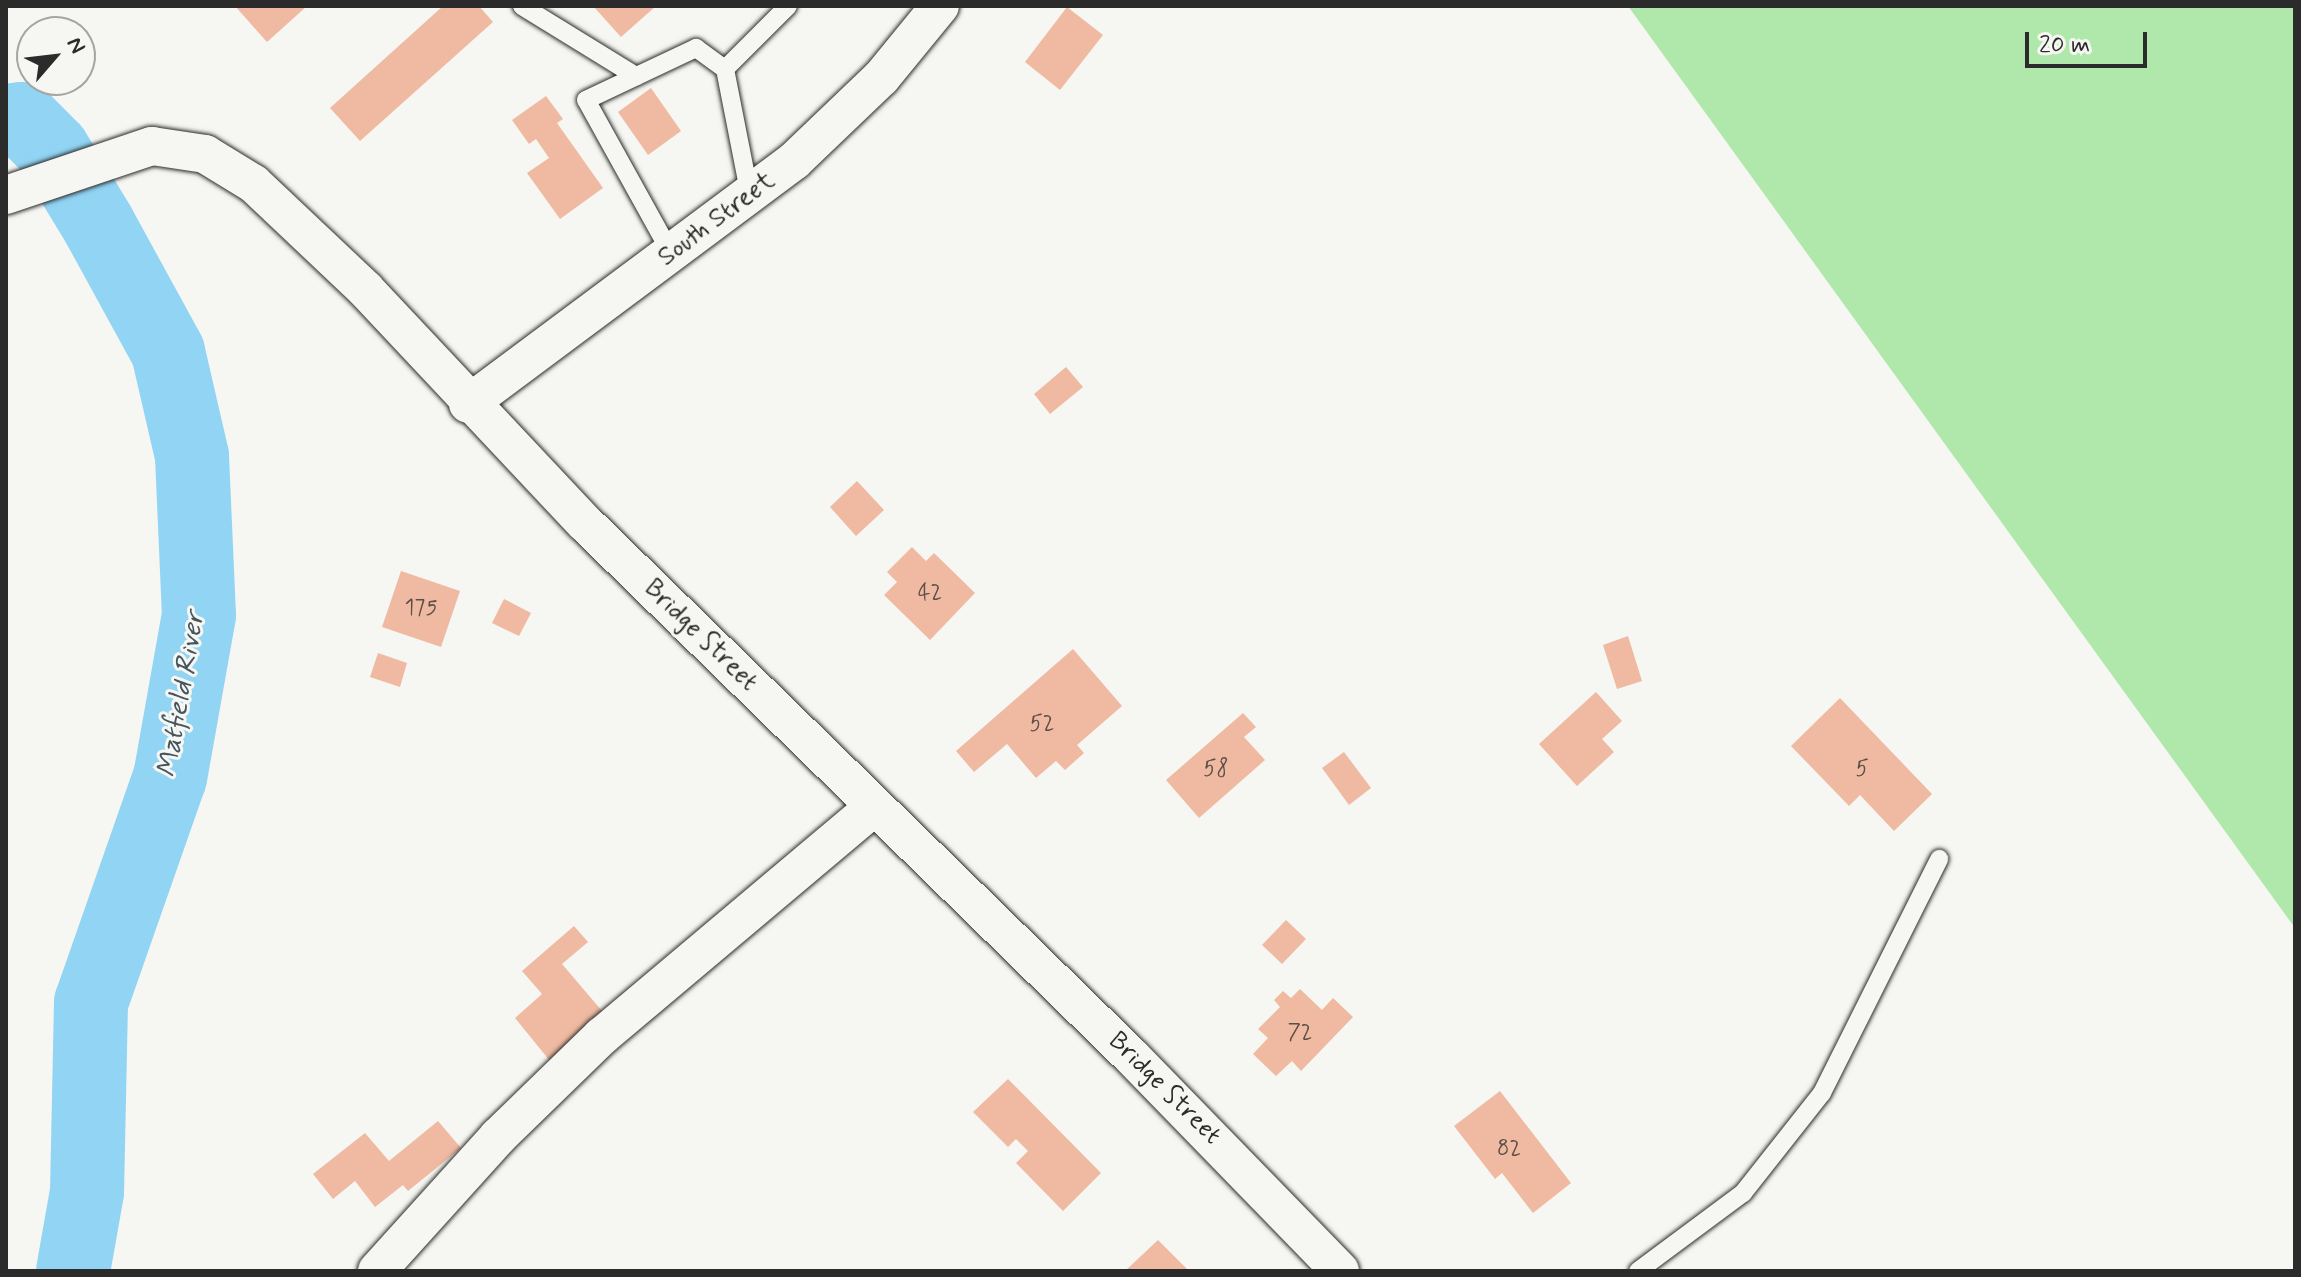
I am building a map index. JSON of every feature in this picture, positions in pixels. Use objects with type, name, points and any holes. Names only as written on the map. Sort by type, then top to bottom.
[{"type":"street","name":"South Street","points":[[468,404],[750,196],[835,124],[940,6]]},
{"type":"street","name":"Bridge Street","points":[[18,190],[132,151],[177,147],[227,164],[365,289],[468,404],[874,807],[1184,1108],[1340,1271]]},
{"type":"street","points":[[377,1271],[498,1137],[591,1046],[874,807]]},
{"type":"lane","points":[[522,6],[636,76]]},
{"type":"lane","points":[[725,69],[788,6]]},
{"type":"lane","points":[[672,255],[586,100],[696,48],[725,69],[750,196]]},
{"type":"lane","points":[[1638,1271],[1743,1193],[1822,1093],[1939,859]]},
{"type":"green space","points":[[1628,6],[2295,6],[2295,928]]},
{"type":"building","points":[[235,6],[307,6],[267,42]]},
{"type":"building","points":[[443,6],[479,6],[493,22],[360,141],[330,108]]},
{"type":"building","points":[[593,6],[656,6],[621,37]]},
{"type":"building","points":[[1067,7],[1103,35],[1060,90],[1025,62]]},
{"type":"building","points":[[651,88],[681,131],[648,155],[618,112]]},
{"type":"building","points":[[546,96],[563,119],[557,123],[603,188],[560,219],[527,173],[549,158],[536,139],[529,144],[512,120]]},
{"type":"building","points":[[1066,367],[1083,387],[1050,414],[1034,394]]},
{"type":"building","points":[[857,481],[884,510],[856,536],[830,507]]},
{"type":"building","points":[[912,547],[926,561],[934,553],[975,593],[930,640],[884,595],[897,582],[887,572]]},
{"type":"building","points":[[401,571],[460,591],[441,647],[382,627]]},
{"type":"building","points":[[504,599],[531,613],[519,636],[492,623]]},
{"type":"building","points":[[1628,636],[1642,681],[1617,689],[1603,645]]},
{"type":"building","points":[[1073,649],[1122,706],[1077,745],[1084,753],[1065,770],[1056,761],[1036,778],[1007,744],[974,772],[956,751]]},
{"type":"building","points":[[378,653],[407,663],[400,687],[370,677]]},
{"type":"building","points":[[1596,692],[1622,721],[1602,739],[1614,752],[1577,786],[1539,744]]},
{"type":"building","points":[[1840,698],[1932,794],[1894,831],[1860,795],[1849,806],[1791,746]]},
{"type":"building","points":[[1243,713],[1256,727],[1244,737],[1265,760],[1199,818],[1166,780]]},
{"type":"building","points":[[1344,752],[1371,788],[1349,805],[1322,768]]},
{"type":"building","points":[[1286,920],[1306,939],[1282,964],[1262,945]]},
{"type":"building","points":[[574,926],[588,942],[562,964],[614,1025],[559,1072],[515,1018],[542,994],[522,971]]},
{"type":"building","points":[[1300,989],[1322,1010],[1333,998],[1353,1017],[1301,1071],[1292,1061],[1276,1076],[1253,1054],[1268,1038],[1258,1029],[1280,1007],[1274,1000],[1283,991],[1291,998]]},
{"type":"building","points":[[1008,1079],[1101,1173],[1063,1211],[1016,1163],[1028,1151],[1016,1139],[1008,1147],[973,1112]]},
{"type":"building","points":[[1500,1091],[1571,1183],[1533,1213],[1502,1173],[1495,1179],[1454,1126]]},
{"type":"building","points":[[438,1121],[461,1148],[408,1191],[403,1185],[375,1207],[355,1181],[333,1199],[313,1174],[365,1133],[389,1161]]},
{"type":"building","points":[[1158,1240],[1189,1271],[1125,1271]]},
{"type":"waterway","name":"Matfield River","points":[[6,121],[22,119],[53,150],[98,224],[168,352],[192,456],[199,615],[170,777],[91,1002],[87,1192],[73,1271]]}]
